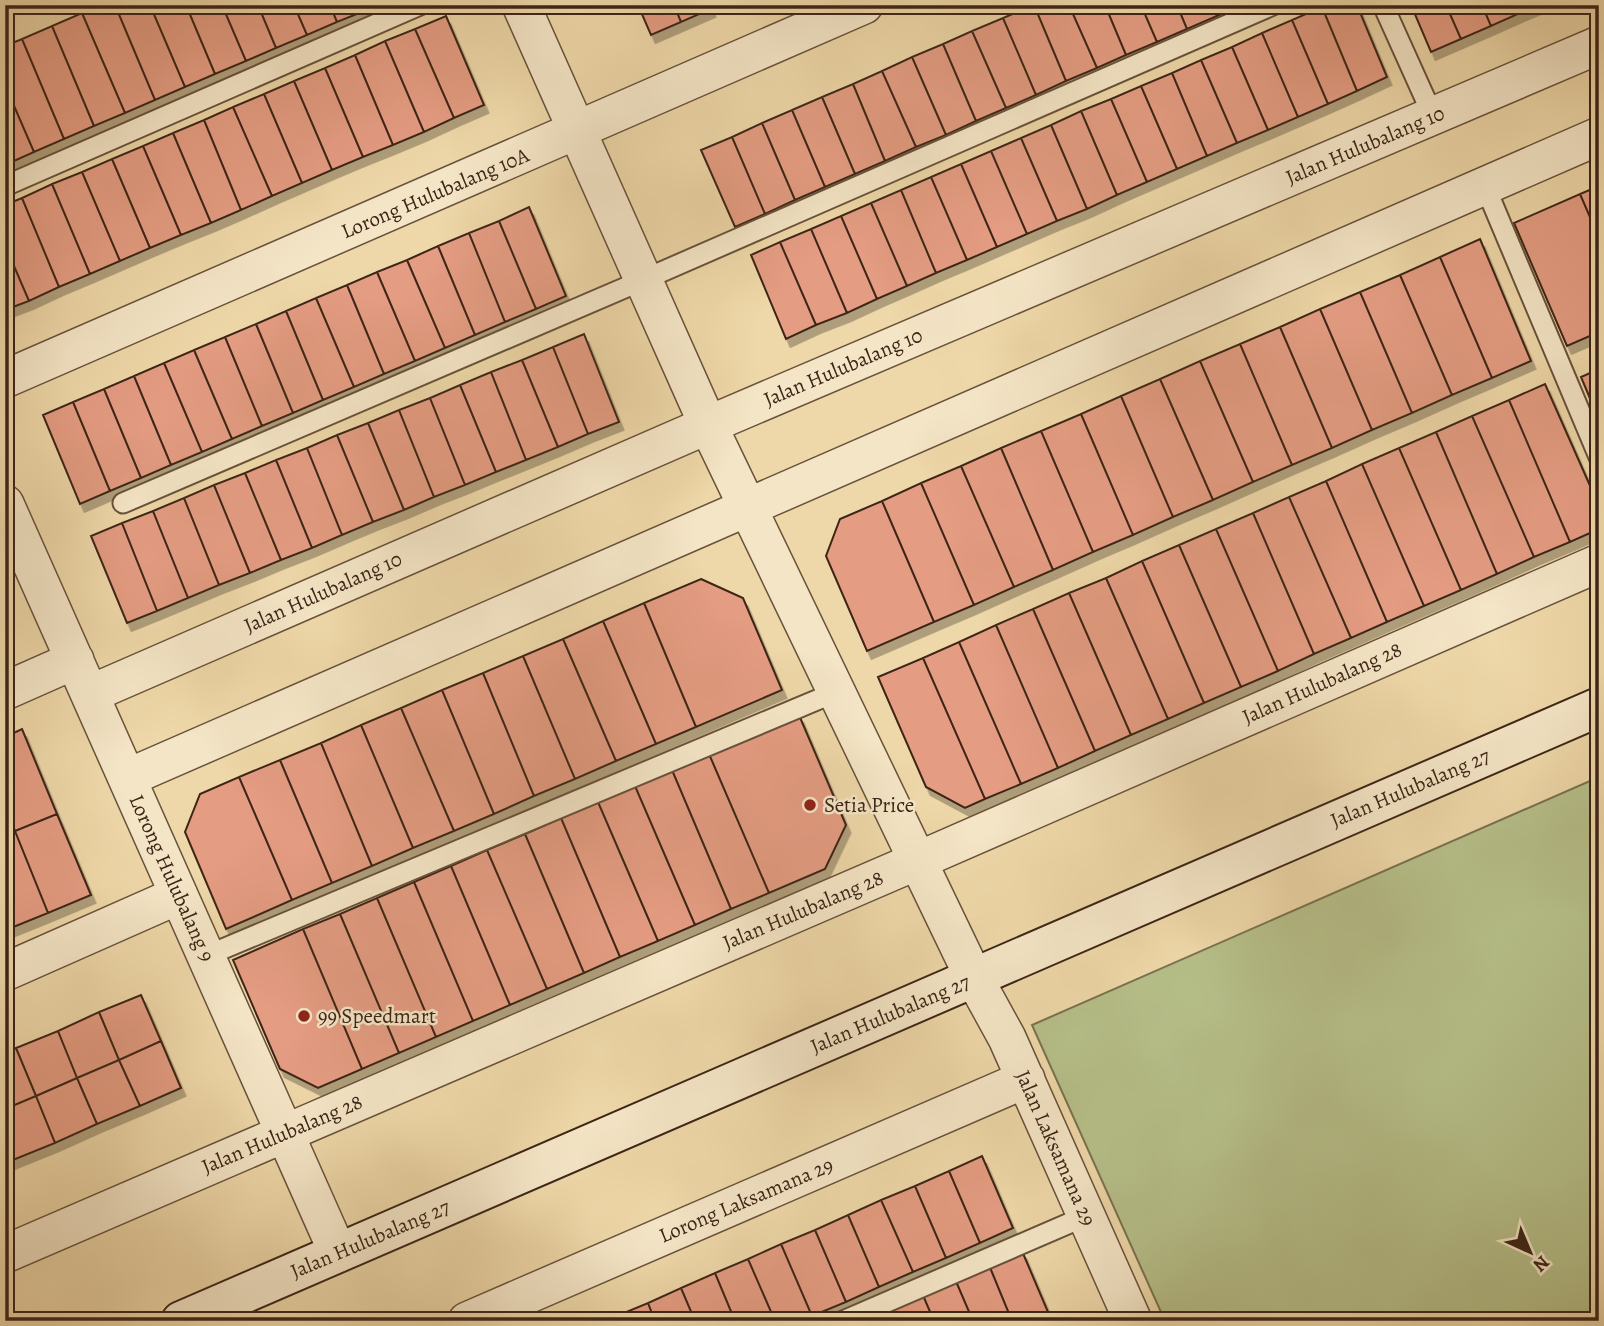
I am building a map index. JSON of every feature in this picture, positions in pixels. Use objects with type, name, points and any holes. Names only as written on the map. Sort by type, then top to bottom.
[{"type":"street","name":"Jalan Laksamana 29","points":[[521,5],[708,425],[974,978],[1007,1038],[1133,1321]]},
{"type":"street","name":"Lorong Hulubalang 10A","points":[[5,379],[864,5]]},
{"type":"street","name":"Jalan Hulubalang 10","points":[[90,694],[708,425],[1599,45]]},
{"type":"street","points":[[127,778],[1599,136]]},
{"type":"street","name":"Lorong Hulubalang 9","points":[[9,521],[75,660],[338,1253]]},
{"type":"street","name":"Jalan Hulubalang 28","points":[[5,1254],[917,861],[1599,563]]},
{"type":"street","points":[[5,691],[75,660]]},
{"type":"street","name":"Jalan Hulubalang 27","points":[[181,1321],[1599,707]]},
{"type":"street","points":[[5,972],[179,895]]},
{"type":"street","name":"Lorong Laksamana 29","points":[[467,1321],[1026,1079]]},
{"type":"lane","points":[[5,186],[420,5]]},
{"type":"lane","points":[[123,503],[1273,5]]},
{"type":"lane","points":[[1383,5],[1433,116]]},
{"type":"lane","points":[[1485,186],[1599,457]]},
{"type":"lane","points":[[206,956],[836,692]]},
{"type":"lane","points":[[843,1321],[1086,1216]]},
{"type":"green space","points":[[1599,777],[1599,1321],[1165,1321],[1032,1025]]},
{"type":"building","points":[[100,5],[115,5],[155,100],[125,113],[82,13]]},
{"type":"building","points":[[115,5],[150,5],[185,87],[155,100]]},
{"type":"building","points":[[150,5],[186,5],[215,74],[185,87]]},
{"type":"building","points":[[186,5],[222,5],[246,61],[215,74]]},
{"type":"building","points":[[222,5],[258,5],[276,48],[246,61]]},
{"type":"building","points":[[258,5],[294,5],[307,35],[276,48]]},
{"type":"building","points":[[294,5],[330,5],[337,22],[307,35]]},
{"type":"building","points":[[330,5],[365,5],[367,10],[337,22]]},
{"type":"building","points":[[638,5],[674,5],[681,22],[651,35]]},
{"type":"building","points":[[674,5],[710,5],[711,9],[681,22]]},
{"type":"building","points":[[1034,5],[1066,81],[1036,95],[1003,18]]},
{"type":"building","points":[[1034,5],[1069,5],[1097,68],[1066,81]]},
{"type":"building","points":[[1069,5],[1105,5],[1126,55],[1097,68]]},
{"type":"building","points":[[1105,5],[1141,5],[1157,42],[1126,55]]},
{"type":"building","points":[[1141,5],[1177,5],[1187,29],[1157,42]]},
{"type":"building","points":[[1177,5],[1212,5],[1217,16],[1187,29]]},
{"type":"building","points":[[1212,5],[1241,5],[1217,16]]},
{"type":"building","points":[[1357,5],[1387,77],[1357,91],[1322,7]]},
{"type":"building","points":[[1411,5],[1446,5],[1461,39],[1431,52]]},
{"type":"building","points":[[1446,5],[1482,5],[1491,26],[1461,39]]},
{"type":"building","points":[[1482,5],[1517,5],[1520,13],[1491,26]]},
{"type":"building","points":[[1517,5],[1539,5],[1520,13]]},
{"type":"building","points":[[1322,7],[1357,91],[1328,104],[1292,20]]},
{"type":"building","points":[[82,13],[125,113],[94,126],[52,26]]},
{"type":"building","points":[[446,16],[484,105],[454,118],[415,29]]},
{"type":"building","points":[[1003,18],[1036,95],[1006,108],[972,31]]},
{"type":"building","points":[[1292,20],[1328,104],[1298,117],[1262,33]]},
{"type":"building","points":[[52,26],[94,126],[64,139],[22,39]]},
{"type":"building","points":[[415,29],[454,118],[424,132],[385,41]]},
{"type":"building","points":[[972,31],[1006,108],[976,121],[943,44]]},
{"type":"building","points":[[1262,33],[1298,117],[1268,130],[1232,47]]},
{"type":"building","points":[[22,39],[64,139],[34,152],[5,85],[5,46]]},
{"type":"building","points":[[385,41],[424,132],[393,145],[355,55]]},
{"type":"building","points":[[943,44],[976,121],[946,135],[912,57]]},
{"type":"building","points":[[1232,47],[1268,130],[1237,143],[1201,60]]},
{"type":"building","points":[[355,55],[393,145],[363,157],[325,68]]},
{"type":"building","points":[[912,57],[946,135],[916,147],[882,71]]},
{"type":"building","points":[[1201,60],[1237,143],[1207,156],[1172,73]]},
{"type":"building","points":[[325,68],[363,157],[332,170],[294,81]]},
{"type":"building","points":[[882,71],[916,147],[885,161],[853,84]]},
{"type":"building","points":[[1172,73],[1207,156],[1177,169],[1141,86]]},
{"type":"building","points":[[294,81],[332,170],[302,183],[264,94]]},
{"type":"building","points":[[853,84],[885,161],[855,174],[822,97]]},
{"type":"building","points":[[5,85],[34,152],[5,165]]},
{"type":"building","points":[[1141,86],[1177,169],[1147,182],[1111,99]]},
{"type":"building","points":[[264,94],[302,183],[272,196],[233,107]]},
{"type":"building","points":[[822,97],[855,174],[825,187],[792,110]]},
{"type":"building","points":[[1111,99],[1147,182],[1117,195],[1081,111]]},
{"type":"building","points":[[233,107],[272,196],[241,210],[204,120]]},
{"type":"building","points":[[792,110],[825,187],[795,200],[762,123]]},
{"type":"building","points":[[1081,111],[1117,195],[1087,209],[1051,125]]},
{"type":"building","points":[[204,120],[241,210],[211,223],[173,133]]},
{"type":"building","points":[[762,123],[795,200],[765,214],[732,137]]},
{"type":"building","points":[[1051,125],[1087,209],[1057,221],[1021,138]]},
{"type":"building","points":[[173,133],[211,223],[181,235],[143,146]]},
{"type":"building","points":[[732,137],[765,214],[735,227],[701,150]]},
{"type":"building","points":[[1021,138],[1057,221],[1027,234],[991,151]]},
{"type":"building","points":[[143,146],[181,235],[150,248],[112,159]]},
{"type":"building","points":[[991,151],[1027,234],[997,247],[961,164]]},
{"type":"building","points":[[112,159],[150,248],[120,261],[82,172]]},
{"type":"building","points":[[961,164],[997,247],[967,260],[931,177]]},
{"type":"building","points":[[82,172],[120,261],[90,274],[52,184]]},
{"type":"building","points":[[931,177],[967,260],[936,273],[901,190]]},
{"type":"building","points":[[52,184],[90,274],[59,287],[22,198]]},
{"type":"building","points":[[1599,186],[1599,238],[1580,194]]},
{"type":"building","points":[[901,190],[936,273],[907,286],[871,203]]},
{"type":"building","points":[[1580,194],[1599,238],[1599,332],[1567,346],[1514,223]]},
{"type":"building","points":[[22,198],[59,287],[29,301],[5,245],[5,205]]},
{"type":"building","points":[[871,203],[907,286],[877,299],[841,216]]},
{"type":"building","points":[[529,207],[566,296],[536,309],[499,221]]},
{"type":"building","points":[[841,216],[877,299],[847,313],[811,229]]},
{"type":"building","points":[[499,221],[536,309],[505,322],[469,233]]},
{"type":"building","points":[[811,229],[847,313],[816,325],[780,242]]},
{"type":"building","points":[[469,233],[505,322],[475,335],[438,246]]},
{"type":"building","points":[[1480,239],[1531,361],[1492,378],[1440,257]]},
{"type":"building","points":[[780,242],[816,325],[786,339],[751,255]]},
{"type":"building","points":[[5,245],[29,301],[5,310]]},
{"type":"building","points":[[438,246],[475,335],[445,348],[407,260]]},
{"type":"building","points":[[1440,257],[1492,378],[1452,395],[1400,275]]},
{"type":"building","points":[[407,260],[445,348],[415,361],[377,272]]},
{"type":"building","points":[[377,272],[415,361],[384,374],[347,285]]},
{"type":"building","points":[[1400,275],[1452,395],[1412,413],[1360,292]]},
{"type":"building","points":[[347,285],[384,374],[354,387],[316,298]]},
{"type":"building","points":[[1360,292],[1412,413],[1372,430],[1320,309]]},
{"type":"building","points":[[316,298],[354,387],[323,400],[286,311]]},
{"type":"building","points":[[1320,309],[1372,430],[1332,448],[1280,327]]},
{"type":"building","points":[[286,311],[323,400],[293,413],[256,324]]},
{"type":"building","points":[[256,324],[293,413],[262,426],[225,337]]},
{"type":"building","points":[[1280,327],[1332,448],[1292,465],[1240,344]]},
{"type":"building","points":[[584,334],[619,422],[588,434],[553,347]]},
{"type":"building","points":[[225,337],[262,426],[232,439],[194,350]]},
{"type":"building","points":[[1240,344],[1292,465],[1253,482],[1200,361]]},
{"type":"building","points":[[553,347],[588,434],[558,447],[522,360]]},
{"type":"building","points":[[194,350],[232,439],[202,452],[164,363]]},
{"type":"building","points":[[522,360],[558,447],[526,460],[491,372]]},
{"type":"building","points":[[1200,361],[1253,482],[1213,500],[1160,379]]},
{"type":"building","points":[[164,363],[202,452],[171,465],[134,376]]},
{"type":"building","points":[[1599,369],[1599,420],[1581,377]]},
{"type":"building","points":[[491,372],[526,460],[496,472],[460,385]]},
{"type":"building","points":[[134,376],[171,465],[141,478],[104,389]]},
{"type":"building","points":[[1160,379],[1213,500],[1173,517],[1121,396]]},
{"type":"building","points":[[1545,384],[1599,506],[1599,529],[1570,542],[1509,400]]},
{"type":"building","points":[[460,385],[496,472],[465,485],[430,398]]},
{"type":"building","points":[[104,389],[141,478],[110,491],[73,402]]},
{"type":"building","points":[[1121,396],[1173,517],[1133,535],[1081,414]]},
{"type":"building","points":[[430,398],[465,485],[434,497],[399,410]]},
{"type":"building","points":[[1509,400],[1570,542],[1534,557],[1472,416]]},
{"type":"building","points":[[73,402],[110,491],[80,504],[43,415]]},
{"type":"building","points":[[399,410],[434,497],[404,510],[368,423]]},
{"type":"building","points":[[1081,414],[1133,535],[1093,552],[1041,431]]},
{"type":"building","points":[[1472,416],[1534,557],[1497,574],[1436,432]]},
{"type":"building","points":[[368,423],[404,510],[373,522],[337,435]]},
{"type":"building","points":[[1041,431],[1093,552],[1053,570],[1001,448]]},
{"type":"building","points":[[1436,432],[1497,574],[1461,590],[1399,448]]},
{"type":"building","points":[[337,435],[373,522],[342,535],[307,448]]},
{"type":"building","points":[[307,448],[342,535],[312,548],[276,460]]},
{"type":"building","points":[[1001,448],[1053,570],[1014,587],[961,466]]},
{"type":"building","points":[[1399,448],[1461,590],[1424,606],[1362,464]]},
{"type":"building","points":[[276,460],[312,548],[281,560],[245,473]]},
{"type":"building","points":[[1362,464],[1424,606],[1387,622],[1326,481]]},
{"type":"building","points":[[961,466],[1014,587],[974,605],[921,483]]},
{"type":"building","points":[[245,473],[281,560],[250,573],[214,485]]},
{"type":"building","points":[[1326,481],[1387,622],[1351,638],[1289,497]]},
{"type":"building","points":[[921,483],[974,605],[934,622],[882,501]]},
{"type":"building","points":[[214,485],[250,573],[219,585],[184,498]]},
{"type":"building","points":[[1289,497],[1351,638],[1314,654],[1253,513]]},
{"type":"building","points":[[184,498],[219,585],[188,598],[153,511]]},
{"type":"building","points":[[882,501],[934,622],[867,651],[826,556],[840,519]]},
{"type":"building","points":[[153,511],[188,598],[157,611],[122,523]]},
{"type":"building","points":[[1253,513],[1314,654],[1278,671],[1216,529]]},
{"type":"building","points":[[122,523],[157,611],[127,623],[91,536]]},
{"type":"building","points":[[1216,529],[1278,671],[1241,687],[1179,545]]},
{"type":"building","points":[[1179,545],[1241,687],[1204,703],[1142,561]]},
{"type":"building","points":[[1142,561],[1204,703],[1168,719],[1106,578]]},
{"type":"building","points":[[1106,578],[1168,719],[1131,735],[1069,593]]},
{"type":"building","points":[[701,579],[743,598],[782,690],[696,727],[644,603]]},
{"type":"building","points":[[1069,593],[1131,735],[1095,751],[1033,609]]},
{"type":"building","points":[[644,603],[696,727],[656,744],[603,621]]},
{"type":"building","points":[[1033,609],[1095,751],[1058,768],[996,625]]},
{"type":"building","points":[[603,621],[656,744],[616,761],[563,639]]},
{"type":"building","points":[[996,625],[1058,768],[1021,784],[959,642]]},
{"type":"building","points":[[563,639],[616,761],[575,779],[523,656]]},
{"type":"building","points":[[959,642],[1021,784],[985,799],[923,658]]},
{"type":"building","points":[[523,656],[575,779],[534,796],[483,673]]},
{"type":"building","points":[[923,658],[985,799],[965,808],[926,787],[878,677]]},
{"type":"building","points":[[483,673],[534,796],[494,814],[442,690]]},
{"type":"building","points":[[442,690],[494,814],[454,831],[401,708]]},
{"type":"building","points":[[401,708],[454,831],[413,848],[361,725]]},
{"type":"building","points":[[799,715],[846,825],[825,869],[769,893],[709,754]]},
{"type":"building","points":[[361,725],[413,848],[372,866],[321,743]]},
{"type":"building","points":[[22,729],[57,814],[15,831],[5,808],[5,737]]},
{"type":"building","points":[[321,743],[372,866],[332,883],[280,760]]},
{"type":"building","points":[[709,754],[769,893],[731,909],[672,770]]},
{"type":"building","points":[[280,760],[332,883],[292,900],[239,777]]},
{"type":"building","points":[[672,770],[731,909],[695,925],[635,786]]},
{"type":"building","points":[[239,777],[292,900],[226,929],[185,832],[200,794]]},
{"type":"building","points":[[635,786],[695,925],[658,941],[598,802]]},
{"type":"building","points":[[598,802],[658,941],[620,957],[561,818]]},
{"type":"building","points":[[5,808],[15,831],[5,836]]},
{"type":"building","points":[[57,814],[91,895],[48,913],[15,831]]},
{"type":"building","points":[[561,818],[620,957],[584,973],[525,834]]},
{"type":"building","points":[[15,831],[48,913],[6,930],[5,836]]},
{"type":"building","points":[[525,834],[584,973],[547,989],[487,850]]},
{"type":"building","points":[[487,850],[547,989],[510,1005],[451,866]]},
{"type":"building","points":[[451,866],[510,1005],[473,1021],[414,882]]},
{"type":"building","points":[[414,882],[473,1021],[436,1037],[377,898]]},
{"type":"building","points":[[377,898],[436,1037],[399,1053],[340,914]]},
{"type":"building","points":[[340,914],[399,1053],[362,1069],[303,929]]},
{"type":"building","points":[[303,929],[362,1069],[318,1088],[280,1069],[233,960]]},
{"type":"building","points":[[141,995],[161,1041],[119,1060],[99,1012]]},
{"type":"building","points":[[99,1012],[119,1060],[77,1078],[58,1031]]},
{"type":"building","points":[[58,1031],[77,1078],[36,1096],[16,1048]]},
{"type":"building","points":[[161,1041],[181,1088],[140,1106],[119,1060]]},
{"type":"building","points":[[16,1048],[36,1096],[5,1109],[5,1053]]},
{"type":"building","points":[[119,1060],[140,1106],[97,1124],[77,1078]]},
{"type":"building","points":[[77,1078],[97,1124],[55,1143],[36,1096]]},
{"type":"building","points":[[36,1096],[55,1143],[13,1160],[5,1141],[5,1109]]},
{"type":"building","points":[[5,1141],[13,1160],[5,1164]]},
{"type":"building","points":[[982,1156],[1013,1228],[980,1243],[949,1171]]},
{"type":"building","points":[[949,1171],[980,1243],[946,1258],[915,1186]]},
{"type":"building","points":[[915,1186],[946,1258],[913,1272],[881,1200]]},
{"type":"building","points":[[881,1200],[913,1272],[879,1287],[848,1215]]},
{"type":"building","points":[[848,1215],[879,1287],[846,1302],[815,1230]]},
{"type":"building","points":[[815,1230],[846,1302],[812,1316],[781,1244]]},
{"type":"building","points":[[781,1244],[812,1316],[802,1321],[775,1321],[748,1259]]},
{"type":"building","points":[[1022,1251],[1051,1319],[1049,1321],[1012,1321],[989,1265]]},
{"type":"building","points":[[748,1259],[775,1321],[735,1321],[715,1273]]},
{"type":"building","points":[[989,1265],[1012,1321],[973,1321],[955,1279]]},
{"type":"building","points":[[715,1273],[735,1321],[695,1321],[681,1288]]},
{"type":"building","points":[[955,1279],[973,1321],[934,1321],[922,1293]]},
{"type":"building","points":[[681,1288],[695,1321],[655,1321],[648,1303]]},
{"type":"building","points":[[922,1293],[934,1321],[894,1321],[889,1308]]},
{"type":"building","points":[[648,1303],[655,1321],[615,1321],[614,1317]]},
{"type":"building","points":[[889,1308],[894,1321],[859,1321]]},
{"type":"place","name":"Setia Price","points":[[810,805]]},
{"type":"place","name":"99 Speedmart","points":[[304,1016]]}]
